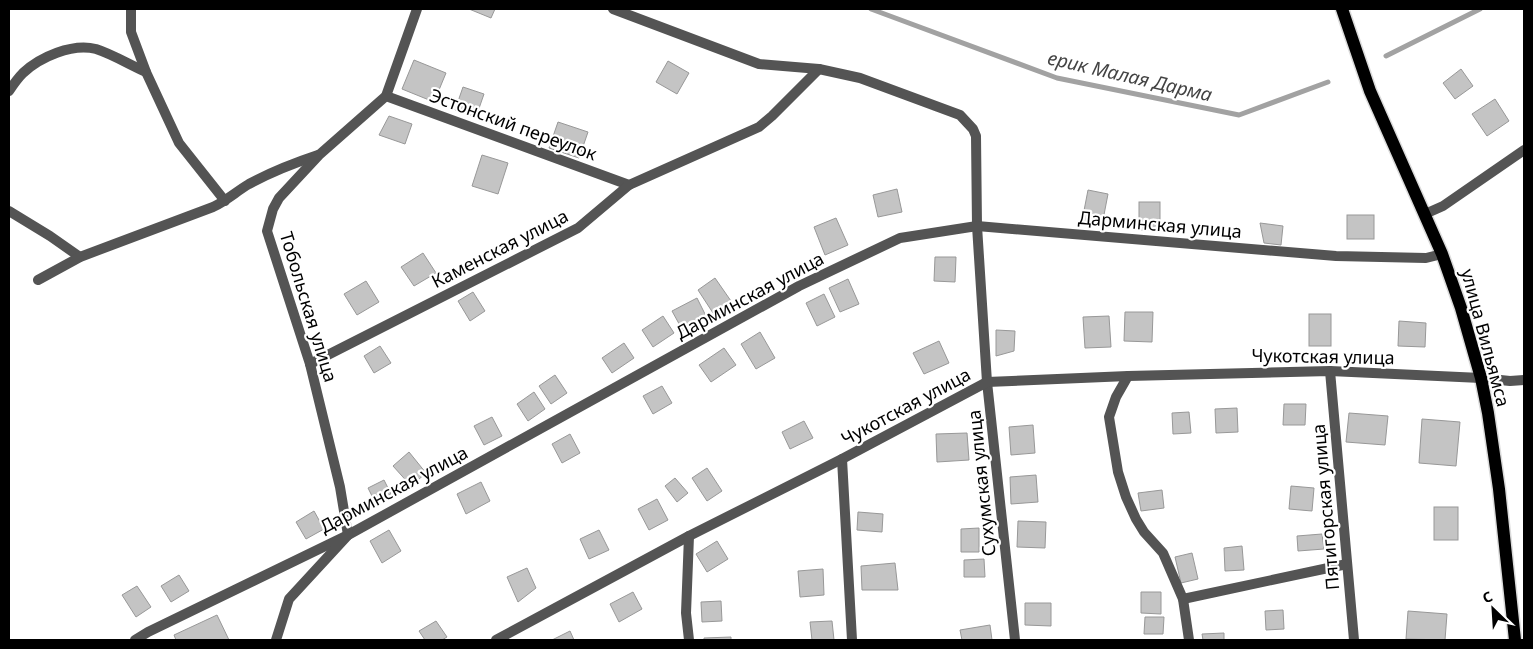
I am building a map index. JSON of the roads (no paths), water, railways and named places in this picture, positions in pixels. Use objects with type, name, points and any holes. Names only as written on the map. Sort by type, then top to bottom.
[{"type":"main road","name":"улица Вильямса","points":[[1342,9],[1370,91],[1442,254],[1461,308],[1481,378],[1499,489],[1515,640]]},
{"type":"street","points":[[131,9],[131,32],[146,72],[179,143],[225,201]]},
{"type":"street","name":"Тобольская улица","points":[[348,534],[340,487],[310,364],[267,231],[273,209],[280,198],[319,155],[386,96],[417,9]]},
{"type":"street","points":[[613,9],[759,64],[819,69]]},
{"type":"street","points":[[9,91],[23,73],[39,62],[60,52],[80,48],[95,49],[146,72]]},
{"type":"street","name":"Сухумская улица","points":[[819,69],[860,78],[960,115],[974,129],[976,136],[977,226],[987,382],[1015,640]]},
{"type":"street","name":"Каменская улица","points":[[310,364],[578,228],[629,185],[759,126],[772,116],[819,69]]},
{"type":"street","name":"Эстонский переулок","points":[[386,96],[629,185]]},
{"type":"street","points":[[1425,214],[1443,206],[1524,150]]},
{"type":"street","points":[[38,280],[80,258],[213,207],[248,185],[290,164],[319,155]]},
{"type":"street","points":[[9,211],[50,236],[80,258]]},
{"type":"street","name":"Дарминская улица","points":[[135,640],[348,534],[799,286],[900,238],[977,226],[1336,256],[1426,258],[1442,254]]},
{"type":"street","name":"Чукотская улица","points":[[496,640],[689,536],[842,459],[987,382],[1330,371],[1510,381],[1524,380]]},
{"type":"street","name":"Пятигорская улица","points":[[1330,371],[1354,640]]},
{"type":"street","points":[[1128,376],[1109,417],[1118,472],[1136,519],[1144,532],[1163,553],[1183,599],[1190,640]]},
{"type":"street","points":[[842,459],[852,640]]},
{"type":"street","points":[[276,640],[289,599],[348,534]]},
{"type":"street","points":[[689,536],[686,613],[689,640]]},
{"type":"street","points":[[1183,599],[1347,564]]},
{"type":"street","points":[[520,628],[521,640]]},
{"type":"waterway","name":"ерик Малая Дарма","points":[[871,9],[1057,78],[1239,115],[1328,82]]},
{"type":"waterway","points":[[1386,56],[1480,9]]}]
